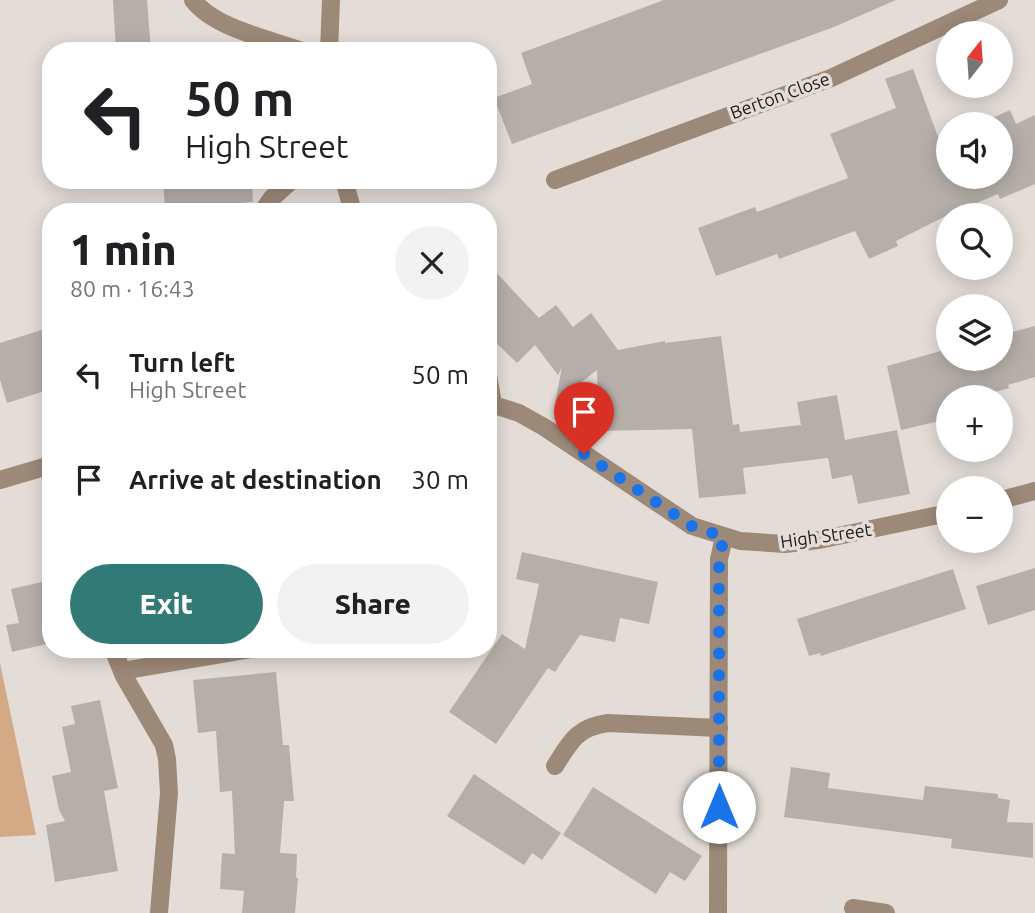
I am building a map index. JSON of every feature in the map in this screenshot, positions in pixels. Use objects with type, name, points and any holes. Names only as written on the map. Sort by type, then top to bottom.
[{"type":"street","points":[[193,0],[207,15],[277,42]]},
{"type":"street","points":[[329,42],[331,0]]},
{"type":"street","name":"Berton Close","points":[[555,180],[831,78],[999,0]]},
{"type":"street","points":[[268,203],[282,189]]},
{"type":"street","name":"High Street","points":[[497,405],[519,413],[544,427],[692,526],[724,537],[751,543],[785,544],[872,530],[936,516]]},
{"type":"street","points":[[0,481],[42,468]]},
{"type":"street","points":[[1013,497],[1035,491]]},
{"type":"street","points":[[719,913],[719,559],[724,537]]},
{"type":"street","points":[[117,658],[156,729],[167,759],[169,793],[159,913]]},
{"type":"street","points":[[122,671],[199,658]]},
{"type":"street","points":[[555,766],[572,738],[591,725],[608,723],[719,728]]},
{"type":"street","points":[[853,908],[886,913]]},
{"type":"shaded area","points":[[0,663],[36,835],[0,837]]},
{"type":"building","points":[[113,0],[147,0],[150,42],[115,42]]},
{"type":"building","points":[[664,0],[896,0],[834,27],[512,144],[497,106],[497,97],[532,84],[521,53]]},
{"type":"building","points":[[913,69],[936,131],[936,189],[1013,189],[1013,117],[1016,124],[1035,115],[1035,184],[1000,199],[998,194],[977,203],[936,203],[936,221],[896,241],[898,246],[869,259],[855,231],[779,259],[777,254],[716,276],[698,228],[755,207],[757,212],[848,178],[830,134],[896,108],[885,79]]},
{"type":"building","points":[[164,189],[252,189],[253,202],[165,203]]},
{"type":"building","points":[[497,274],[539,318],[556,305],[573,327],[591,313],[618,350],[665,341],[721,336],[733,425],[739,424],[740,432],[801,425],[797,402],[837,395],[845,440],[897,430],[910,494],[858,504],[852,475],[832,479],[828,458],[743,468],[746,494],[699,498],[692,429],[599,431],[597,370],[555,403],[562,367],[558,375],[535,345],[517,363],[497,344]]},
{"type":"building","points":[[1035,326],[1035,377],[1008,385],[936,385],[936,422],[901,430],[887,366],[936,352],[936,371],[1013,371],[1013,332]]},
{"type":"building","points":[[42,330],[42,392],[7,403],[0,380],[0,343]]},
{"type":"building","points":[[522,552],[658,582],[649,624],[620,618],[615,642],[580,635],[555,672],[548,668],[496,744],[449,712],[486,658],[497,658],[497,641],[502,634],[525,649],[539,584],[516,579]]},
{"type":"building","points":[[1035,568],[1035,610],[988,625],[976,586]]},
{"type":"building","points":[[953,569],[966,609],[821,656],[820,653],[809,656],[797,619]]},
{"type":"building","points":[[42,582],[42,645],[12,652],[6,625],[19,623],[11,589]]},
{"type":"building","points":[[276,672],[283,745],[289,745],[294,801],[284,801],[280,853],[297,854],[295,913],[242,913],[244,891],[220,889],[222,853],[235,854],[232,791],[220,792],[216,731],[198,733],[193,680]]},
{"type":"building","points":[[100,700],[118,788],[104,791],[118,871],[55,882],[46,825],[65,821],[59,810],[52,776],[71,772],[62,727],[75,724],[71,706]]},
{"type":"building","points":[[791,767],[830,773],[828,788],[923,800],[925,786],[998,794],[998,798],[1010,800],[1007,822],[1033,823],[1033,858],[951,848],[952,839],[784,817]]},
{"type":"building","points":[[474,774],[561,833],[542,860],[532,853],[524,865],[447,816]]},
{"type":"building","points":[[593,787],[702,856],[685,881],[670,872],[656,894],[563,835]]},
{"type":"route","points":[[584,454],[692,526],[724,537],[719,559],[719,807]]}]
